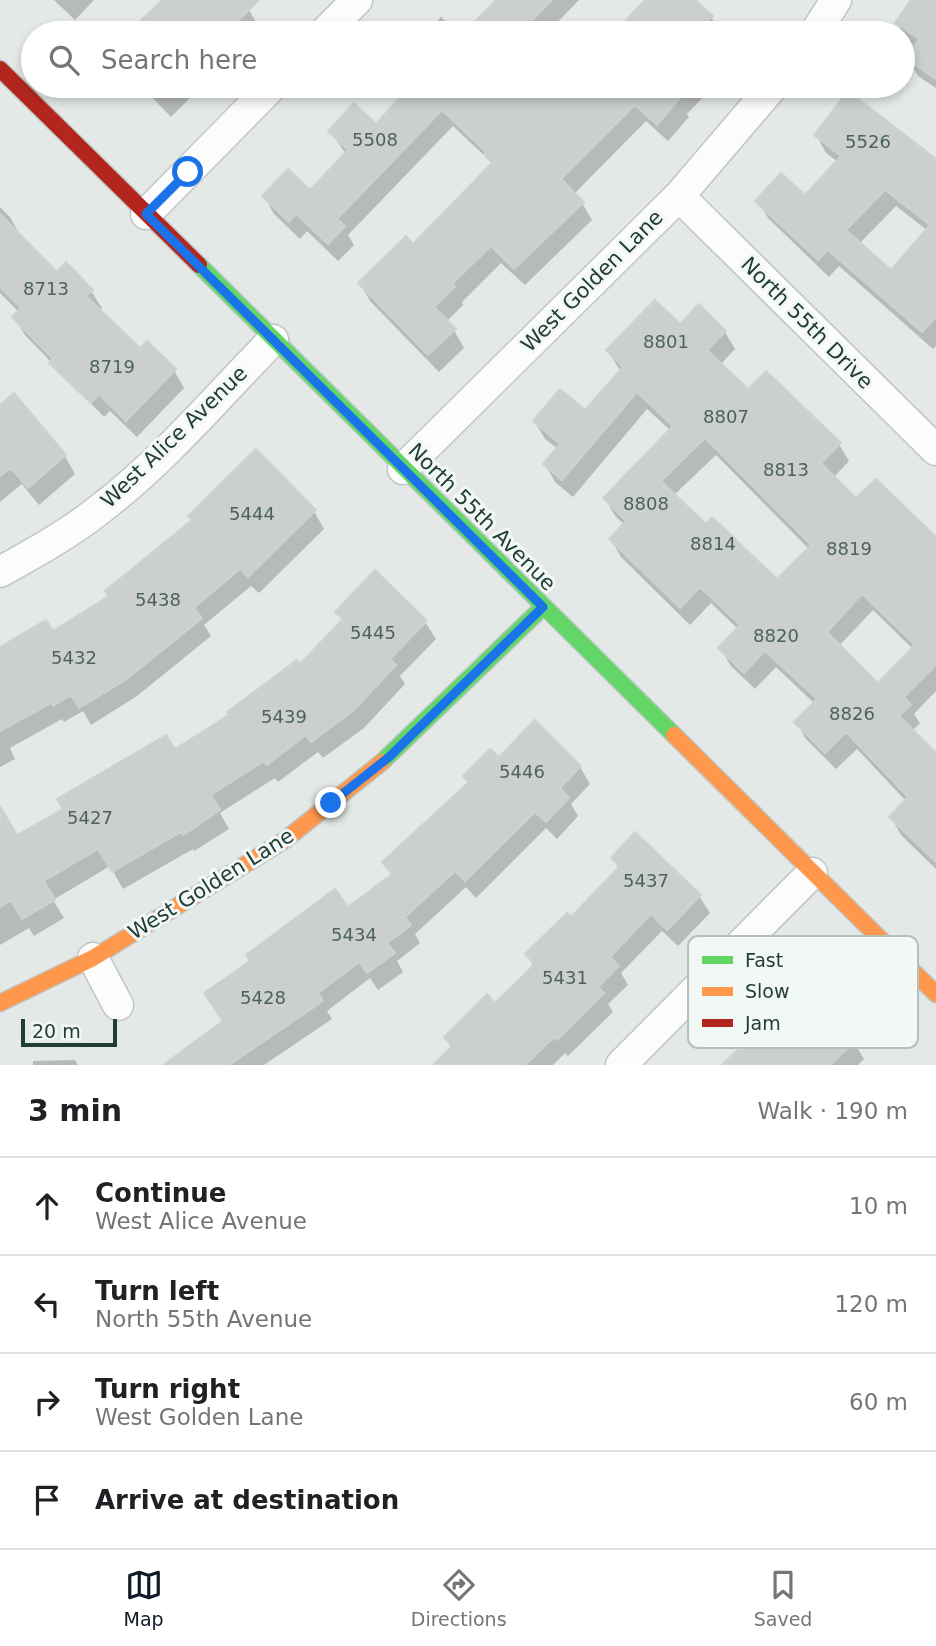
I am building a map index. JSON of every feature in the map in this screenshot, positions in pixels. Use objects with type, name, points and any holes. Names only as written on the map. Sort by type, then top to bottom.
[{"type":"street","points":[[336,21],[357,0]]},
{"type":"street","points":[[823,21],[836,0]]},
{"type":"street","name":"North 55th Avenue","points":[[0,69],[21,90]]},
{"type":"street","name":"North 55th Avenue","points":[[29,98],[877,936]]},
{"type":"street","points":[[146,214],[260,98]]},
{"type":"street","name":"West Golden Lane","points":[[403,469],[678,196],[763,98]]},
{"type":"street","name":"North 55th Drive","points":[[678,196],[936,450]]},
{"type":"street","name":"West Alice Avenue","points":[[0,572],[54,542],[105,505],[170,447],[273,340]]},
{"type":"street","name":"West Golden Lane","points":[[0,1003],[93,958],[285,840],[389,757],[543,607]]},
{"type":"street","points":[[749,936],[812,873]]},
{"type":"street","points":[[93,958],[118,1005]]},
{"type":"street","name":"North 55th Avenue","points":[[918,976],[936,994]]},
{"type":"street","points":[[621,1065],[688,998]]},
{"type":"building","points":[[162,0],[259,0],[238,21],[140,21]]},
{"type":"building","points":[[496,0],[552,0],[532,21],[476,21]]},
{"type":"building","points":[[645,0],[695,0],[713,16],[708,21],[625,21]]},
{"type":"building","points":[[911,0],[936,0],[936,79],[915,65],[915,45],[919,39],[915,36],[915,21],[896,21]]},
{"type":"building","points":[[399,98],[680,98],[657,125],[635,105],[561,179],[584,202],[514,269],[491,246],[452,284],[455,287],[434,307],[456,329],[428,355],[358,283],[406,236],[413,244],[492,163],[484,154],[486,152],[442,110],[337,219],[345,226],[328,244],[296,214],[289,222],[262,196],[288,169],[310,190],[348,150],[328,131],[354,103],[376,124]]},
{"type":"building","points":[[843,98],[857,98],[936,159],[936,317],[922,332],[828,250],[818,260],[755,201],[781,173],[805,195],[841,156],[814,135]],"holes":[[[885,190],[930,225],[891,270],[846,230]]]},
{"type":"building","points":[[0,214],[57,272],[66,262],[93,290],[86,296],[140,348],[147,341],[176,369],[126,421],[99,394],[91,403],[49,363],[53,359],[12,317],[21,308],[0,287]]},
{"type":"building","points":[[655,300],[680,324],[699,304],[726,331],[707,350],[748,389],[766,371],[841,443],[821,463],[856,498],[876,479],[936,537],[936,665],[904,697],[911,705],[899,716],[936,753],[936,862],[889,817],[908,797],[846,732],[825,753],[794,722],[817,699],[765,651],[744,673],[718,648],[740,625],[700,587],[680,608],[609,539],[626,521],[603,498],[673,426],[637,392],[562,480],[543,464],[560,444],[533,421],[560,389],[585,410],[623,367],[606,350]],"holes":[[[705,438],[811,545],[777,579],[712,517],[706,524],[661,481]],[[862,594],[915,645],[878,683],[827,632]]]},
{"type":"building","points":[[14,393],[66,455],[28,488],[11,468],[0,476],[0,405]]},
{"type":"building","points":[[256,449],[316,510],[248,577],[240,569],[194,608],[202,618],[127,679],[79,708],[71,695],[0,731],[0,647],[46,620],[53,631],[109,596],[105,591],[192,520],[188,516]]},
{"type":"building","points":[[375,570],[427,621],[390,659],[396,665],[354,710],[311,742],[306,735],[267,765],[264,761],[211,795],[220,810],[183,835],[181,832],[112,872],[98,849],[44,881],[55,900],[22,919],[11,900],[0,907],[0,806],[17,835],[63,809],[57,799],[166,735],[175,749],[229,715],[227,712],[297,660],[300,664],[343,619],[335,612]]},
{"type":"building","points":[[535,720],[581,766],[560,788],[569,798],[546,822],[535,812],[465,881],[455,871],[405,917],[411,925],[387,943],[395,953],[367,973],[359,962],[318,993],[323,1001],[229,1065],[163,1065],[223,1021],[204,993],[250,961],[246,955],[335,889],[348,907],[392,874],[382,862],[469,782],[463,776],[490,749],[499,757]]},
{"type":"building","points":[[635,832],[701,895],[667,930],[651,914],[610,957],[619,966],[598,987],[604,993],[557,1040],[554,1037],[525,1065],[433,1065],[452,1046],[444,1037],[487,994],[495,1003],[535,964],[525,954],[567,913],[571,917],[620,866],[611,858]]},
{"type":"building","points":[[740,1048],[848,1048],[830,1065],[722,1065]]},
{"type":"traffic: fast","points":[[199,265],[674,735]]},
{"type":"traffic: fast","points":[[382,762],[543,607]]},
{"type":"traffic: slow","points":[[674,735],[877,936]]},
{"type":"traffic: slow","points":[[0,1003],[93,958],[285,840],[382,762]]},
{"type":"traffic: slow","points":[[918,976],[936,994]]},
{"type":"traffic: jam","points":[[0,69],[21,90]]},
{"type":"traffic: jam","points":[[29,98],[199,265]]},
{"type":"route","points":[[188,172],[146,214],[543,607],[389,757],[331,803]]}]
